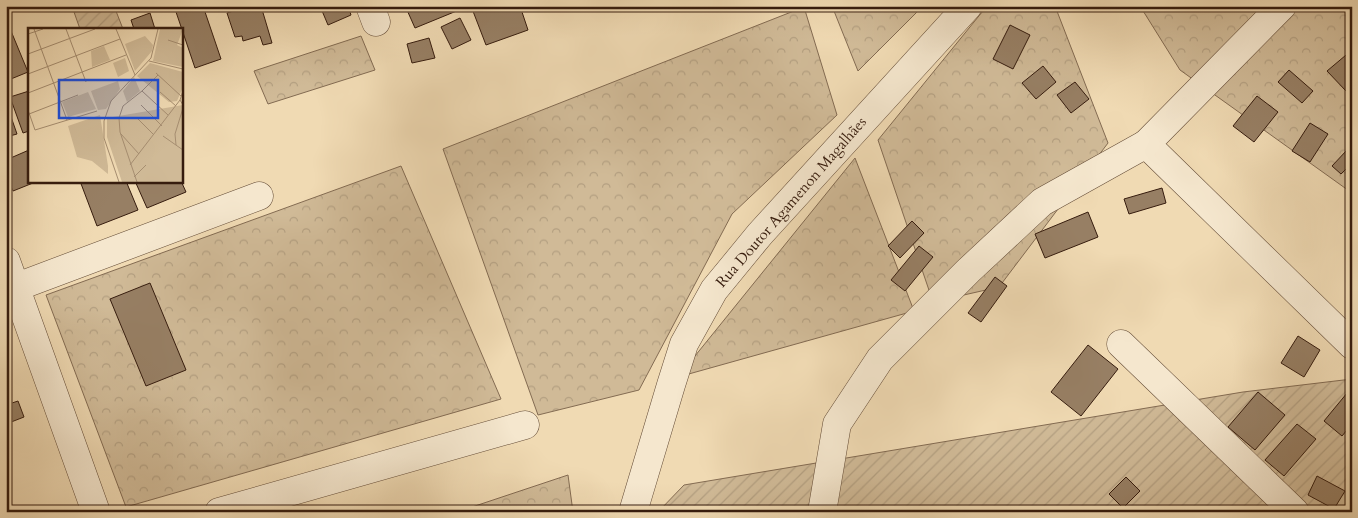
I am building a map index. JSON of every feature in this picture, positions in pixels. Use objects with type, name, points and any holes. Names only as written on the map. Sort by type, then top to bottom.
[{"type":"street","name":"Rua Doutor Agamenon Magalhães","points":[[633,512],[684,344],[714,290],[760,234],[968,6]]},
{"type":"street","points":[[822,512],[837,424],[880,359],[968,271],[1042,202],[1146,144],[1282,6]]},
{"type":"street","points":[[1146,144],[1352,345]]},
{"type":"street","points":[[11,289],[259,196]]},
{"type":"street","points":[[6,261],[11,289],[96,512]]},
{"type":"street","points":[[1121,344],[1294,512]]},
{"type":"street","points":[[219,512],[525,426]]},
{"type":"green space","points":[[88,6],[114,6],[123,28],[80,28],[74,12]]},
{"type":"green space","points":[[832,6],[923,6],[858,71]]},
{"type":"green space","points":[[987,6],[1055,6],[1108,143],[999,287],[933,302],[878,140]]},
{"type":"green space","points":[[1140,6],[1352,6],[1352,193],[1180,70]]},
{"type":"green space","points":[[804,7],[837,115],[732,214],[639,390],[538,415],[443,149]]},
{"type":"green space","points":[[361,36],[375,70],[268,104],[254,71]]},
{"type":"green space","points":[[855,158],[914,311],[678,377]]},
{"type":"green space","points":[[401,166],[501,399],[126,507],[46,295]]},
{"type":"green space","points":[[1352,379],[1352,512],[658,512],[684,485],[1243,392]]},
{"type":"green space","points":[[568,475],[573,512],[457,512]]},
{"type":"building","points":[[174,6],[203,6],[221,59],[195,68]]},
{"type":"building","points":[[250,6],[261,6],[272,43],[263,45],[260,36],[243,41],[242,36],[235,37],[227,13]]},
{"type":"building","points":[[320,6],[348,6],[351,15],[328,25]]},
{"type":"building","points":[[416,6],[457,6],[459,10],[415,28],[407,10]]},
{"type":"building","points":[[471,6],[520,6],[528,30],[486,45]]},
{"type":"building","points":[[150,13],[155,28],[134,28],[131,20]]},
{"type":"building","points":[[460,18],[471,40],[452,49],[441,27]]},
{"type":"building","points":[[1010,25],[1030,35],[1013,69],[993,59]]},
{"type":"building","points":[[11,31],[28,72],[6,81],[6,33]]},
{"type":"building","points":[[429,38],[435,58],[412,63],[407,44]]},
{"type":"building","points":[[1352,50],[1352,86],[1346,91],[1327,71]]},
{"type":"building","points":[[1043,66],[1056,82],[1036,99],[1022,83]]},
{"type":"building","points":[[1289,70],[1313,91],[1302,103],[1278,82]]},
{"type":"building","points":[[1075,82],[1089,99],[1071,113],[1057,95]]},
{"type":"building","points":[[28,91],[28,131],[23,133],[10,97]]},
{"type":"building","points":[[1257,96],[1278,112],[1254,142],[1233,126]]},
{"type":"building","points":[[9,111],[17,134],[6,137],[6,112]]},
{"type":"building","points":[[1310,123],[1328,134],[1310,162],[1292,151]]},
{"type":"building","points":[[28,150],[28,182],[36,182],[13,191],[6,176],[6,160]]},
{"type":"building","points":[[1347,150],[1352,155],[1352,163],[1341,174],[1332,166]]},
{"type":"building","points":[[80,182],[126,182],[138,210],[97,226]]},
{"type":"building","points":[[135,182],[181,182],[186,192],[147,208]]},
{"type":"building","points":[[1162,188],[1166,203],[1129,214],[1124,199]]},
{"type":"building","points":[[1088,212],[1098,237],[1045,258],[1035,234]]},
{"type":"building","points":[[912,221],[924,233],[900,258],[888,246]]},
{"type":"building","points":[[919,246],[933,257],[905,291],[891,280]]},
{"type":"building","points":[[995,277],[1007,286],[981,322],[968,313]]},
{"type":"building","points":[[150,283],[186,370],[146,386],[110,299]]},
{"type":"building","points":[[1298,336],[1320,350],[1304,377],[1281,363]]},
{"type":"building","points":[[1088,345],[1118,369],[1081,416],[1051,392]]},
{"type":"building","points":[[1352,387],[1352,424],[1342,436],[1324,421]]},
{"type":"building","points":[[1258,392],[1285,415],[1255,450],[1228,427]]},
{"type":"building","points":[[18,401],[24,417],[6,424],[6,405]]},
{"type":"building","points":[[1297,424],[1316,439],[1284,476],[1265,460]]},
{"type":"building","points":[[1317,476],[1345,491],[1334,509],[1308,495]]},
{"type":"building","points":[[1126,477],[1140,491],[1123,508],[1109,494]]},
{"type":"building","points":[[1349,501],[1352,503],[1352,512],[1343,512]]}]
